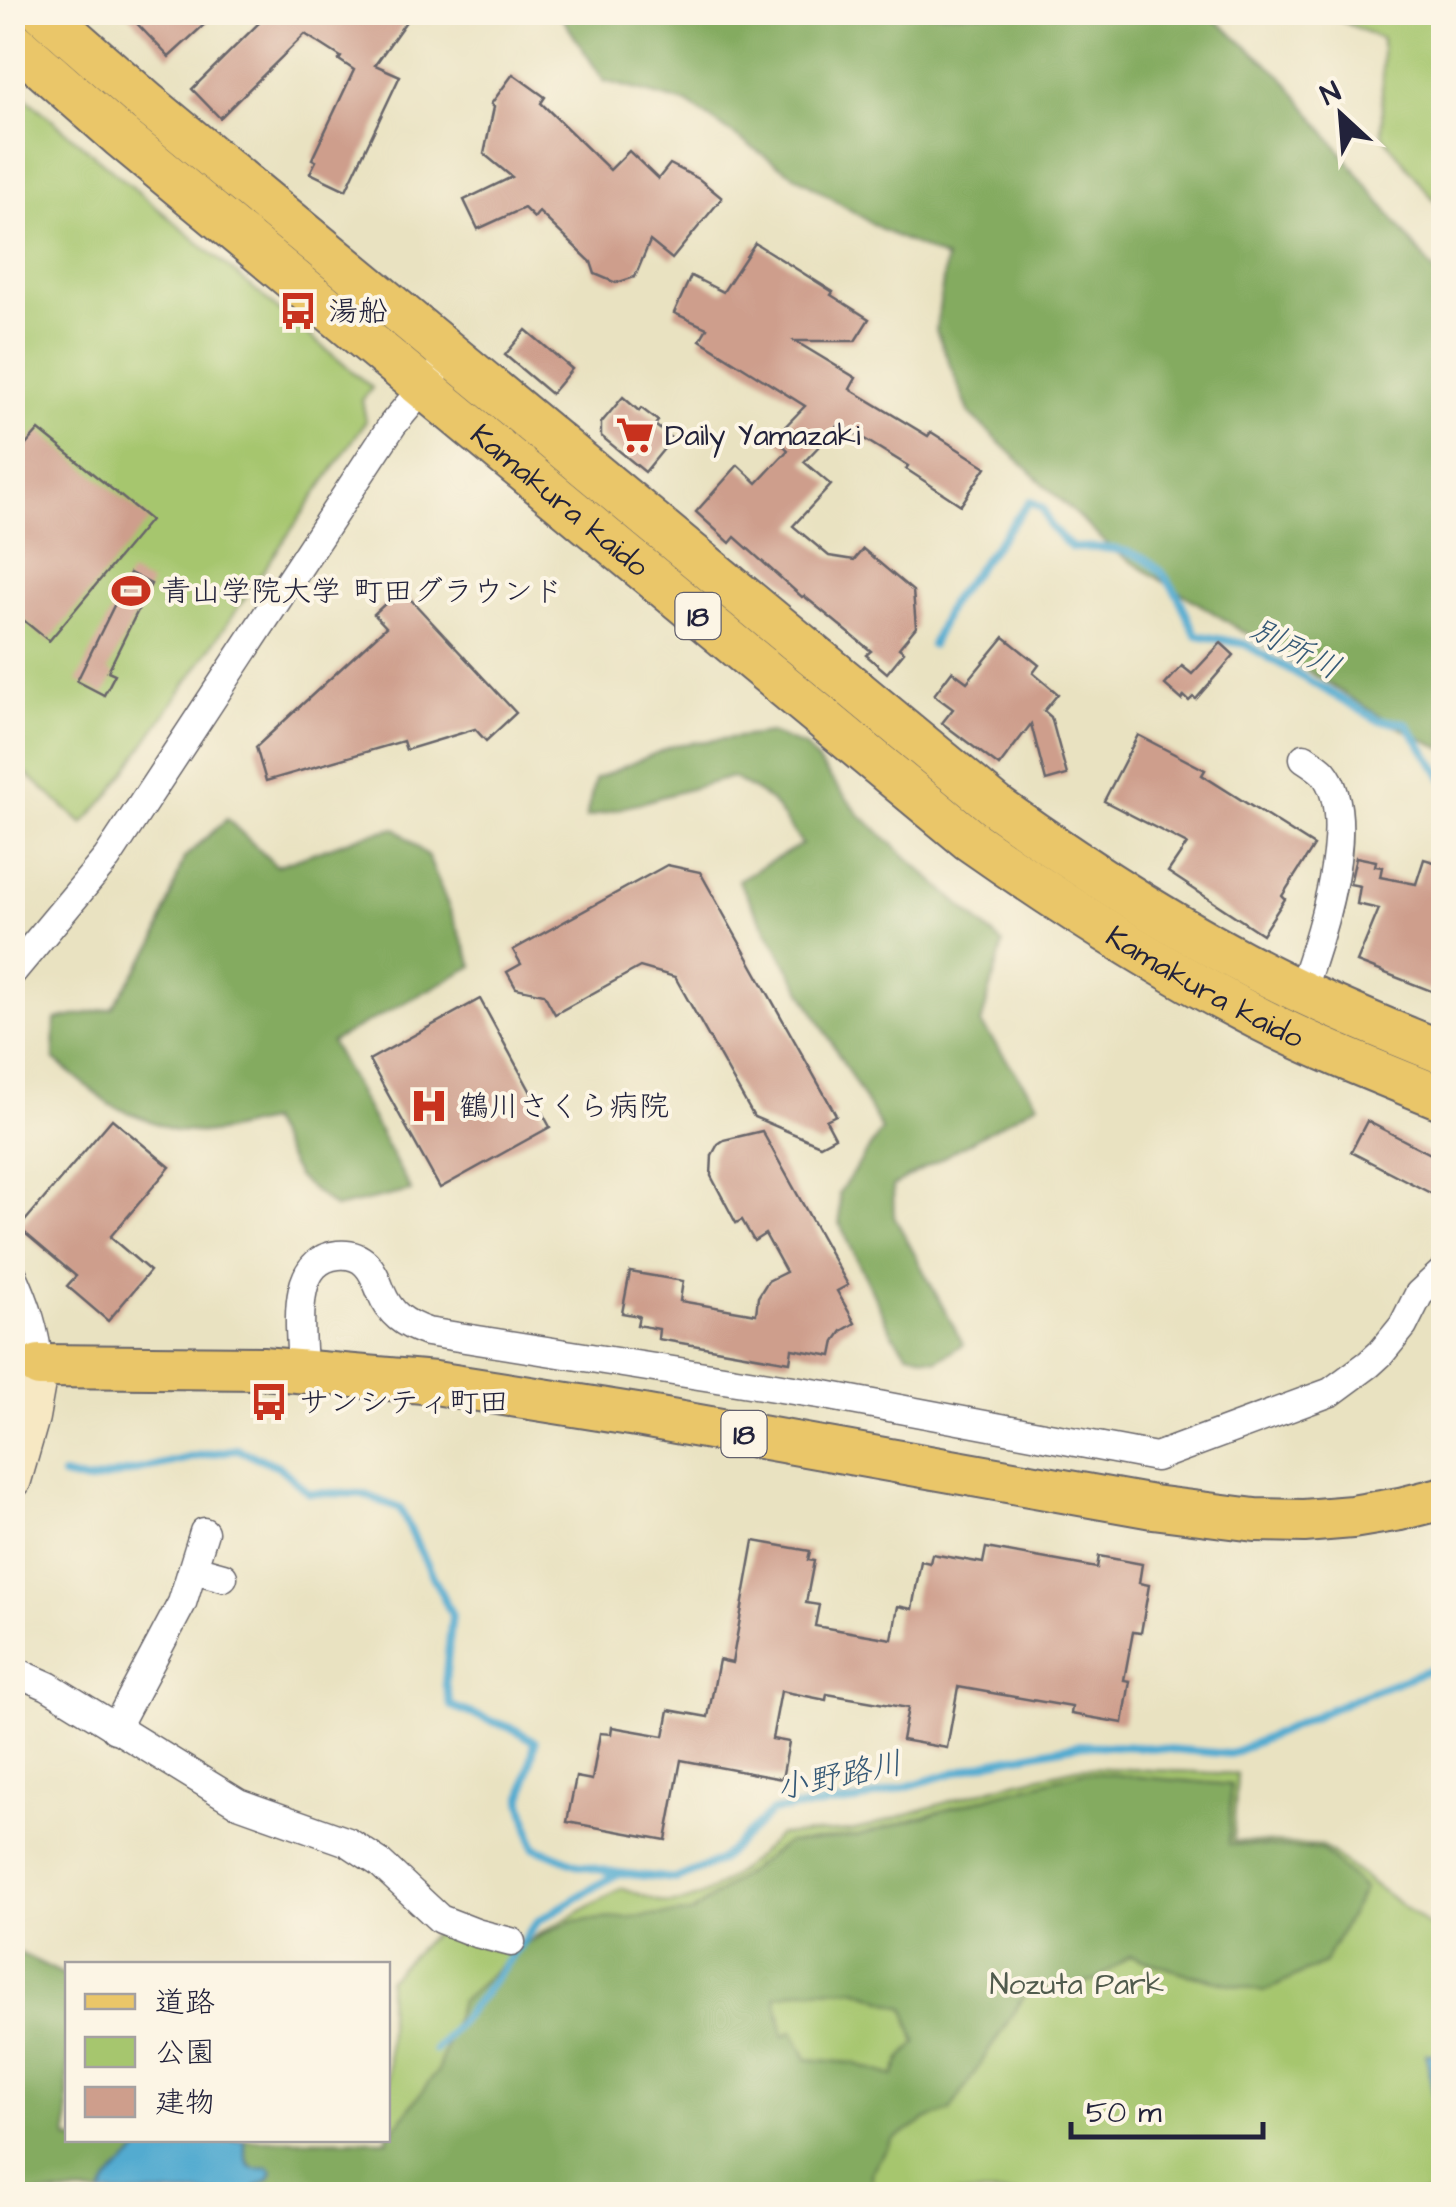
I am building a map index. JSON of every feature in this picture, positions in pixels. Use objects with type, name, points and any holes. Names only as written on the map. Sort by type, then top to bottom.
[{"type":"main road","name":"Kamakura kaido","points":[[44,12],[148,104],[998,808],[1131,898],[1222,950],[1302,991],[1444,1053]]},
{"type":"main road","name":"Kamakura kaido","points":[[12,41],[134,148],[923,804],[1108,934],[1204,989],[1316,1046],[1444,1099]]},
{"type":"main road","name":"18","points":[[26,1366],[302,1371],[435,1383],[1152,1507],[1255,1520],[1304,1520],[1400,1510],[1444,1498]]},
{"type":"street","points":[[12,972],[107,858],[393,424],[451,355]]},
{"type":"street","points":[[1302,991],[1334,871],[1340,819],[1324,774],[1304,758]]},
{"type":"street","points":[[302,1371],[300,1296],[304,1279],[330,1256],[346,1254],[370,1267],[393,1313],[407,1326],[426,1332],[826,1395],[1156,1457],[1331,1392],[1381,1352],[1402,1326],[1419,1294],[1444,1270]]},
{"type":"street","points":[[12,1273],[35,1332],[26,1366],[25,1436],[13,1479]]},
{"type":"street","points":[[115,1728],[182,1604],[204,1532]]},
{"type":"street","points":[[194,1569],[223,1577]]},
{"type":"street","points":[[12,1670],[48,1686],[238,1803],[348,1842],[380,1863],[440,1918],[511,1942]]},
{"type":"green space","points":[[559,13],[1207,13],[1282,76],[1443,283],[1443,749],[1393,724],[1114,551],[970,414],[936,330],[946,259],[884,231],[689,104],[604,81]]},
{"type":"green space","points":[[1324,13],[1443,13],[1443,211],[1382,135],[1382,39]]},
{"type":"green space","name":"青山学院大学 町田グラウンド","points":[[13,87],[372,388],[362,400],[366,421],[111,793],[83,824],[13,762]]},
{"type":"green space","points":[[770,733],[806,747],[859,814],[1003,944],[981,1024],[1038,1103],[893,1186],[894,1216],[963,1344],[937,1360],[908,1353],[893,1335],[840,1224],[839,1193],[882,1130],[738,880],[802,844],[770,800],[732,777],[586,818],[595,779],[675,745]]},
{"type":"green space","points":[[227,819],[276,866],[396,828],[428,857],[473,966],[331,1042],[411,1191],[335,1208],[297,1177],[268,1121],[214,1133],[175,1131],[110,1105],[54,1059],[55,1020],[112,1008],[155,943],[184,858]]},
{"type":"green space","name":"Nozuta Park","points":[[1082,1767],[1237,1774],[1233,1841],[1322,1846],[1443,1936],[1443,2194],[13,2194],[12,2086],[65,2137],[65,2142],[390,2142],[390,1977],[436,1931],[520,1956],[534,1937],[622,1888],[667,1903],[681,1902],[712,1889],[778,1835],[853,1831],[1006,1784]]},
{"type":"green space","points":[[1084,1772],[1231,1785],[1229,1844],[1322,1850],[1364,1889],[1324,1963],[1264,1992],[1130,1956],[1095,1981],[1027,1992],[950,2111],[893,2140],[871,2172],[873,2194],[252,2194],[257,2170],[248,2161],[244,2142],[390,2142],[390,2134],[437,2072],[460,2002],[525,1943],[572,1921],[691,1913],[786,1843],[858,1836]],"holes":[[[855,1989],[905,2008],[916,2043],[901,2059],[894,2076],[853,2063],[807,2059],[793,2031],[784,2036],[776,1996],[803,1990]]]},
{"type":"green space","points":[[13,1950],[65,1975],[65,2142],[145,2142],[101,2194],[13,2194]]},
{"type":"water","points":[[1426,2054],[1443,2054],[1443,2194],[1432,2194],[1436,2144]]},
{"type":"water","points":[[145,2142],[244,2142],[251,2166],[272,2171],[252,2194],[101,2194]]},
{"type":"building","points":[[126,12],[218,12],[169,57]]},
{"type":"building","points":[[270,12],[396,12],[407,20],[375,65],[400,76],[346,190],[310,173],[316,161],[312,159],[354,70],[339,60],[341,57],[305,34],[220,118],[192,89]]},
{"type":"building","points":[[513,74],[545,97],[541,103],[610,170],[629,151],[658,179],[670,164],[699,179],[722,198],[672,259],[650,241],[635,277],[616,283],[595,274],[591,262],[539,212],[534,218],[524,208],[478,229],[464,200],[512,177],[484,154],[494,107],[491,104]]},
{"type":"building","points":[[755,243],[869,319],[855,341],[795,341],[856,378],[850,389],[986,467],[961,505],[840,424],[804,462],[831,485],[793,526],[829,556],[854,560],[863,549],[913,591],[916,627],[899,648],[904,652],[887,673],[866,655],[871,651],[735,537],[730,543],[696,512],[738,465],[757,483],[788,450],[775,437],[805,406],[700,340],[707,328],[674,313],[691,276],[723,292]]},
{"type":"building","points":[[526,330],[572,369],[551,394],[505,355]]},
{"type":"building","points":[[623,397],[658,421],[655,425],[672,439],[645,472],[601,436],[601,423]]},
{"type":"building","points":[[39,430],[150,520],[49,641],[12,611],[12,461]]},
{"type":"building","points":[[130,573],[151,584],[108,671],[115,674],[104,695],[77,681]]},
{"type":"building","points":[[401,589],[516,713],[486,741],[475,729],[406,750],[403,741],[266,781],[256,747],[386,627],[374,614]]},
{"type":"building","points":[[1004,637],[1039,665],[1033,673],[1058,694],[1044,711],[1051,717],[1067,775],[1046,781],[1031,724],[999,766],[942,723],[953,709],[934,695],[952,671],[967,682]]},
{"type":"building","points":[[1221,643],[1234,655],[1196,699],[1189,701],[1184,696],[1182,700],[1165,685],[1182,666],[1192,674]]},
{"type":"building","points":[[1138,735],[1205,770],[1202,775],[1314,846],[1262,934],[1168,872],[1187,844],[1104,801]]},
{"type":"building","points":[[1356,857],[1376,861],[1375,866],[1382,867],[1380,877],[1416,884],[1424,859],[1444,865],[1444,996],[1357,962],[1379,909],[1357,904],[1360,886],[1350,884]]},
{"type":"building","points":[[667,865],[700,872],[836,1115],[826,1120],[835,1137],[820,1145],[754,1117],[675,977],[640,967],[555,1014],[544,994],[516,988],[507,972],[521,964],[513,950]]},
{"type":"building","points":[[480,999],[550,1127],[440,1188],[369,1060]]},
{"type":"building","points":[[112,1119],[170,1167],[110,1237],[150,1271],[108,1321],[67,1286],[76,1276],[19,1228]]},
{"type":"building","points":[[1367,1121],[1444,1161],[1444,1200],[1351,1152]]},
{"type":"building","points":[[762,1131],[848,1285],[837,1291],[855,1323],[835,1341],[832,1356],[792,1349],[790,1362],[658,1339],[659,1329],[637,1325],[639,1316],[622,1313],[630,1272],[683,1281],[680,1301],[756,1314],[758,1297],[768,1281],[786,1272],[765,1234],[754,1241],[742,1220],[736,1223],[711,1176],[712,1155],[718,1144]]},
{"type":"building","points":[[754,1541],[810,1551],[808,1560],[814,1561],[806,1603],[819,1605],[815,1626],[892,1639],[898,1606],[912,1609],[921,1561],[930,1563],[932,1554],[983,1563],[986,1548],[1097,1568],[1099,1556],[1142,1564],[1139,1583],[1149,1585],[1141,1633],[1133,1632],[1124,1680],[1130,1681],[1123,1723],[1071,1714],[1072,1707],[958,1687],[947,1748],[902,1740],[908,1708],[827,1694],[826,1700],[781,1691],[772,1739],[789,1742],[782,1779],[681,1760],[666,1840],[567,1822],[576,1777],[592,1780],[600,1733],[611,1734],[612,1727],[664,1736],[669,1710],[708,1717],[719,1660],[732,1663]]},
{"type":"waterway","name":"別所川","points":[[932,645],[950,603],[1030,501],[1043,509],[1050,527],[1072,548],[1121,550],[1160,571],[1197,635],[1245,644],[1378,720],[1406,723],[1444,779]]},
{"type":"waterway","name":"小野路川","points":[[63,1476],[87,1482],[237,1449],[278,1466],[309,1493],[363,1494],[400,1509],[452,1615],[445,1683],[451,1706],[516,1730],[535,1742],[522,1801],[534,1847],[581,1866],[618,1873],[676,1879],[719,1861],[772,1811],[857,1801],[994,1761],[1078,1745],[1230,1754],[1362,1695],[1444,1664]]},
{"type":"waterway","points":[[435,2050],[538,1921],[618,1873]]},
{"type":"place","name":"湯船","points":[[298,311]]},
{"type":"place","name":"Daily Yamazaki","points":[[635,435]]},
{"type":"place","name":"青山学院大学 町田グラウンド","points":[[131,591]]},
{"type":"place","name":"鶴川さくら病院","points":[[429,1106]]},
{"type":"place","name":"サンシティ町田","points":[[269,1402]]}]
